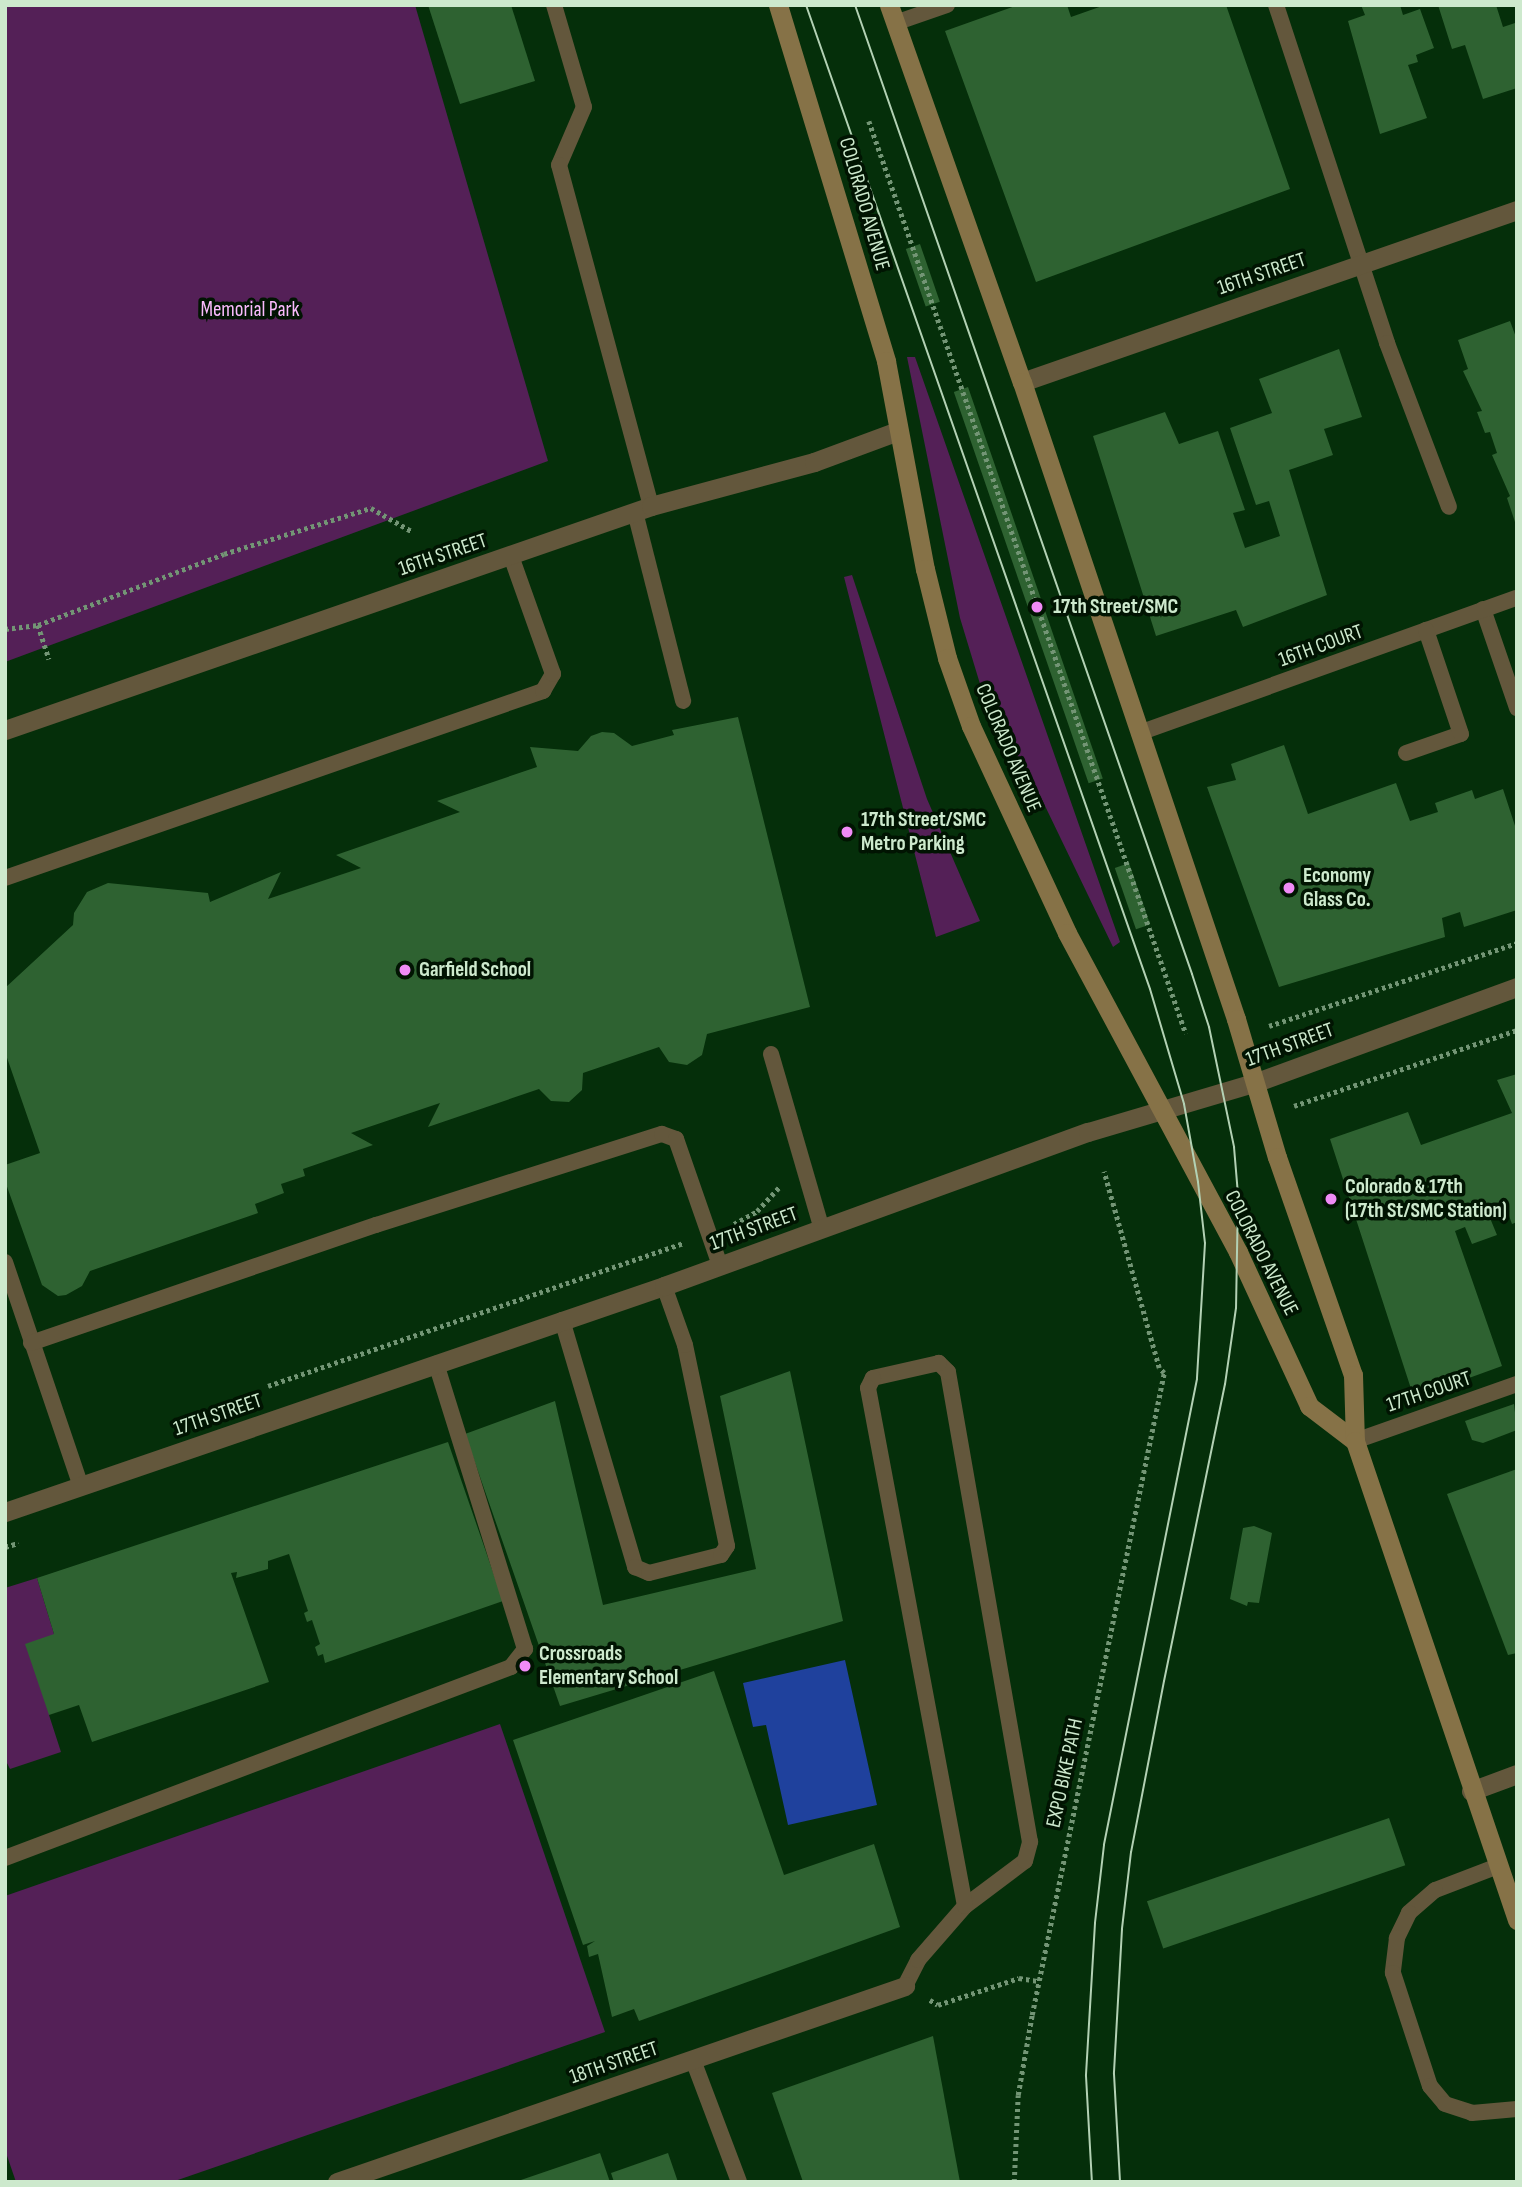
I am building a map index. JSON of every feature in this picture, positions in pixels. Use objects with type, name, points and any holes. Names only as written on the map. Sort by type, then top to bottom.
[{"type":"main road","name":"COLORADO AVENUE","points":[[778,5],[886,361],[925,569],[947,658],[971,726],[1030,858],[1159,1111],[1238,1252],[1310,1406],[1355,1441]]},
{"type":"main road","name":"COLORADO AVENUE","points":[[892,14],[1022,382],[1257,1082],[1278,1157],[1353,1375],[1355,1441],[1471,1791],[1517,1920]]},
{"type":"street","name":"16TH STREET","points":[[1022,382],[1517,210]]},
{"type":"street","name":"16TH STREET","points":[[5,730],[643,509],[814,462],[898,432]]},
{"type":"street","name":"17TH STREET","points":[[5,1512],[664,1286],[1088,1132],[1257,1082],[1517,987]]},
{"type":"street","points":[[1471,1791],[1517,1774]]},
{"type":"street","name":"18TH STREET","points":[[337,2182],[905,1986]]},
{"type":"lane","points":[[554,5],[584,107],[559,166],[643,509],[683,701]]},
{"type":"lane","points":[[892,14],[947,5]]},
{"type":"lane","points":[[1276,5],[1361,265],[1449,507]]},
{"type":"lane","points":[[5,878],[543,691],[553,674],[511,556]]},
{"type":"lane","name":"16TH COURT","points":[[1139,733],[1517,597]]},
{"type":"lane","points":[[1483,609],[1517,708]]},
{"type":"lane","points":[[1406,753],[1461,734],[1426,630]]},
{"type":"lane","points":[[771,1054],[822,1229]]},
{"type":"lane","points":[[31,1343],[376,1225],[662,1134],[676,1139],[720,1265]]},
{"type":"lane","points":[[5,1262],[81,1486]]},
{"type":"lane","points":[[562,1320],[635,1567],[649,1573],[721,1555],[727,1546],[685,1345],[664,1286]]},
{"type":"lane","points":[[905,1986],[918,1961],[965,1906],[1026,1861],[1030,1842],[948,1372],[939,1363],[873,1378],[868,1388],[965,1906]]},
{"type":"lane","points":[[5,1858],[511,1667],[525,1649],[436,1364]]},
{"type":"lane","name":"17TH COURT","points":[[1355,1441],[1517,1384]]},
{"type":"lane","points":[[1498,1866],[1435,1890],[1409,1913],[1397,1938],[1393,1973],[1430,2086],[1445,2104],[1472,2113],[1517,2109]]},
{"type":"lane","points":[[693,2060],[739,2182]]},
{"type":"path","points":[[869,121],[1186,1034]]},
{"type":"path","points":[[5,629],[38,625],[224,554],[371,508],[413,532]]},
{"type":"path","points":[[38,625],[49,659]]},
{"type":"path","points":[[1236,1019],[1276,1027],[1517,943]]},
{"type":"path","points":[[1304,1103],[1517,1030]]},
{"type":"path","points":[[265,1387],[744,1221],[782,1184],[804,1170]]},
{"type":"path","name":"EXPO BIKE PATH","points":[[1014,2182],[1018,2095],[1039,1981],[1164,1373],[1159,1368],[1104,1172]]},
{"type":"path","points":[[905,1986],[938,2005],[1018,1978],[1039,1981]]},
{"type":"green space","name":"Memorial Park","points":[[5,5],[415,5],[548,461],[5,662]]},
{"type":"green space","points":[[907,357],[915,357],[1120,942],[1113,947],[1033,781],[987,707],[960,618]]},
{"type":"green space","points":[[852,575],[927,799],[980,921],[936,937],[844,577]]},
{"type":"green space","points":[[37,1578],[54,1634],[49,1715],[61,1752],[10,1769],[5,1759],[5,1588]]},
{"type":"green space","points":[[500,1724],[605,2032],[172,2182],[16,2182],[5,2150],[5,1896]]},
{"type":"water","points":[[845,1660],[877,1805],[788,1825],[766,1725],[753,1727],[743,1683]]},
{"type":"building","points":[[428,5],[511,5],[535,81],[460,104]]},
{"type":"building","points":[[1018,5],[1067,5],[1071,17],[1105,5],[1226,5],[1290,189],[1036,282],[945,31]]},
{"type":"building","points":[[1361,5],[1400,5],[1403,15],[1420,9],[1434,48],[1416,55],[1418,62],[1408,65],[1427,118],[1380,134],[1348,21],[1365,15]]},
{"type":"building","points":[[1438,5],[1496,5],[1503,27],[1515,23],[1517,88],[1483,99],[1465,45],[1452,49]]},
{"type":"building","points":[[920,244],[940,302],[926,307],[906,249]]},
{"type":"building","points":[[1510,321],[1517,340],[1516,525],[1507,498],[1510,496],[1492,455],[1497,453],[1490,432],[1485,433],[1477,412],[1482,411],[1463,371],[1468,369],[1458,340]]},
{"type":"building","points":[[1339,349],[1362,417],[1324,429],[1333,455],[1289,470],[1327,595],[1243,627],[1236,610],[1156,636],[1093,436],[1165,412],[1179,444],[1218,431],[1245,510],[1233,513],[1245,548],[1280,536],[1269,501],[1256,505],[1230,428],[1272,413],[1259,379]]},
{"type":"building","points":[[968,387],[1103,778],[1089,783],[954,392]]},
{"type":"building","points":[[738,717],[810,1007],[707,1034],[702,1055],[687,1065],[669,1062],[659,1047],[583,1073],[582,1090],[569,1102],[551,1101],[539,1089],[428,1127],[440,1103],[351,1133],[373,1145],[303,1169],[305,1176],[281,1184],[284,1193],[255,1204],[258,1213],[90,1271],[82,1286],[66,1295],[58,1296],[42,1285],[5,1181],[5,1165],[40,1153],[5,1052],[5,988],[73,925],[74,913],[87,892],[108,883],[208,893],[210,902],[281,872],[268,899],[361,868],[336,855],[460,812],[437,801],[537,767],[530,747],[578,751],[591,736],[602,732],[614,733],[632,746],[674,735],[672,730]]},
{"type":"building","points":[[1284,745],[1308,814],[1396,783],[1410,821],[1438,812],[1435,803],[1472,790],[1475,799],[1503,789],[1517,832],[1517,910],[1464,927],[1460,912],[1442,918],[1445,937],[1279,987],[1207,787],[1236,780],[1231,764]]},
{"type":"building","points":[[1129,863],[1150,924],[1136,929],[1115,868]]},
{"type":"building","points":[[1517,1074],[1517,1222],[1512,1224],[1508,1213],[1490,1218],[1497,1235],[1472,1244],[1465,1227],[1455,1231],[1502,1366],[1414,1398],[1330,1139],[1408,1112],[1421,1145],[1512,1113],[1497,1080]]},
{"type":"building","points":[[790,1371],[843,1621],[560,1706],[465,1434],[555,1401],[603,1605],[756,1569],[720,1396]]},
{"type":"building","points":[[1514,1404],[1517,1430],[1483,1443],[1472,1440],[1465,1421]]},
{"type":"building","points":[[448,1442],[503,1601],[325,1663],[323,1654],[318,1656],[315,1647],[320,1644],[312,1620],[307,1622],[304,1613],[308,1611],[289,1554],[268,1561],[268,1569],[236,1578],[237,1572],[231,1573],[269,1682],[92,1742],[79,1705],[49,1715],[25,1644],[54,1634],[37,1578]]},
{"type":"building","points":[[1517,1469],[1517,1653],[1508,1655],[1447,1494]]},
{"type":"building","points":[[1254,1526],[1272,1533],[1259,1603],[1248,1602],[1247,1606],[1230,1599],[1243,1528]]},
{"type":"building","points":[[714,1671],[784,1875],[874,1844],[900,1927],[639,2021],[634,2009],[612,2017],[598,1954],[589,1957],[587,1946],[595,1941],[583,1945],[513,1740]]},
{"type":"building","points":[[1389,1818],[1405,1865],[1163,1949],[1147,1901]]},
{"type":"building","points":[[933,2036],[960,2182],[803,2182],[772,2093]]},
{"type":"building","points":[[600,2153],[610,2182],[518,2182],[518,2181]]},
{"type":"building","points":[[668,2153],[678,2182],[614,2182],[611,2173]]},
{"type":"tram line","points":[[806,5],[1150,989],[1184,1104],[1198,1182],[1205,1243],[1197,1379],[1104,1845],[1095,1923],[1086,2076],[1092,2182]]},
{"type":"tram line","points":[[855,5],[1192,974],[1209,1027],[1234,1147],[1238,1195],[1236,1308],[1225,1384],[1131,1852],[1122,1929],[1114,2074],[1120,2182]]},
{"type":"place","name":"17th Street/SMC","points":[[1037,607]]},
{"type":"place","name":"17th Street/SMC Metro Parking","points":[[847,832]]},
{"type":"place","name":"Economy Glass Co.","points":[[1289,888]]},
{"type":"place","name":"Garfield School","points":[[405,970]]},
{"type":"place","name":"Colorado & 17th (17th St/SMC Station)","points":[[1331,1199]]},
{"type":"place","name":"Crossroads Elementary School","points":[[525,1666]]}]
